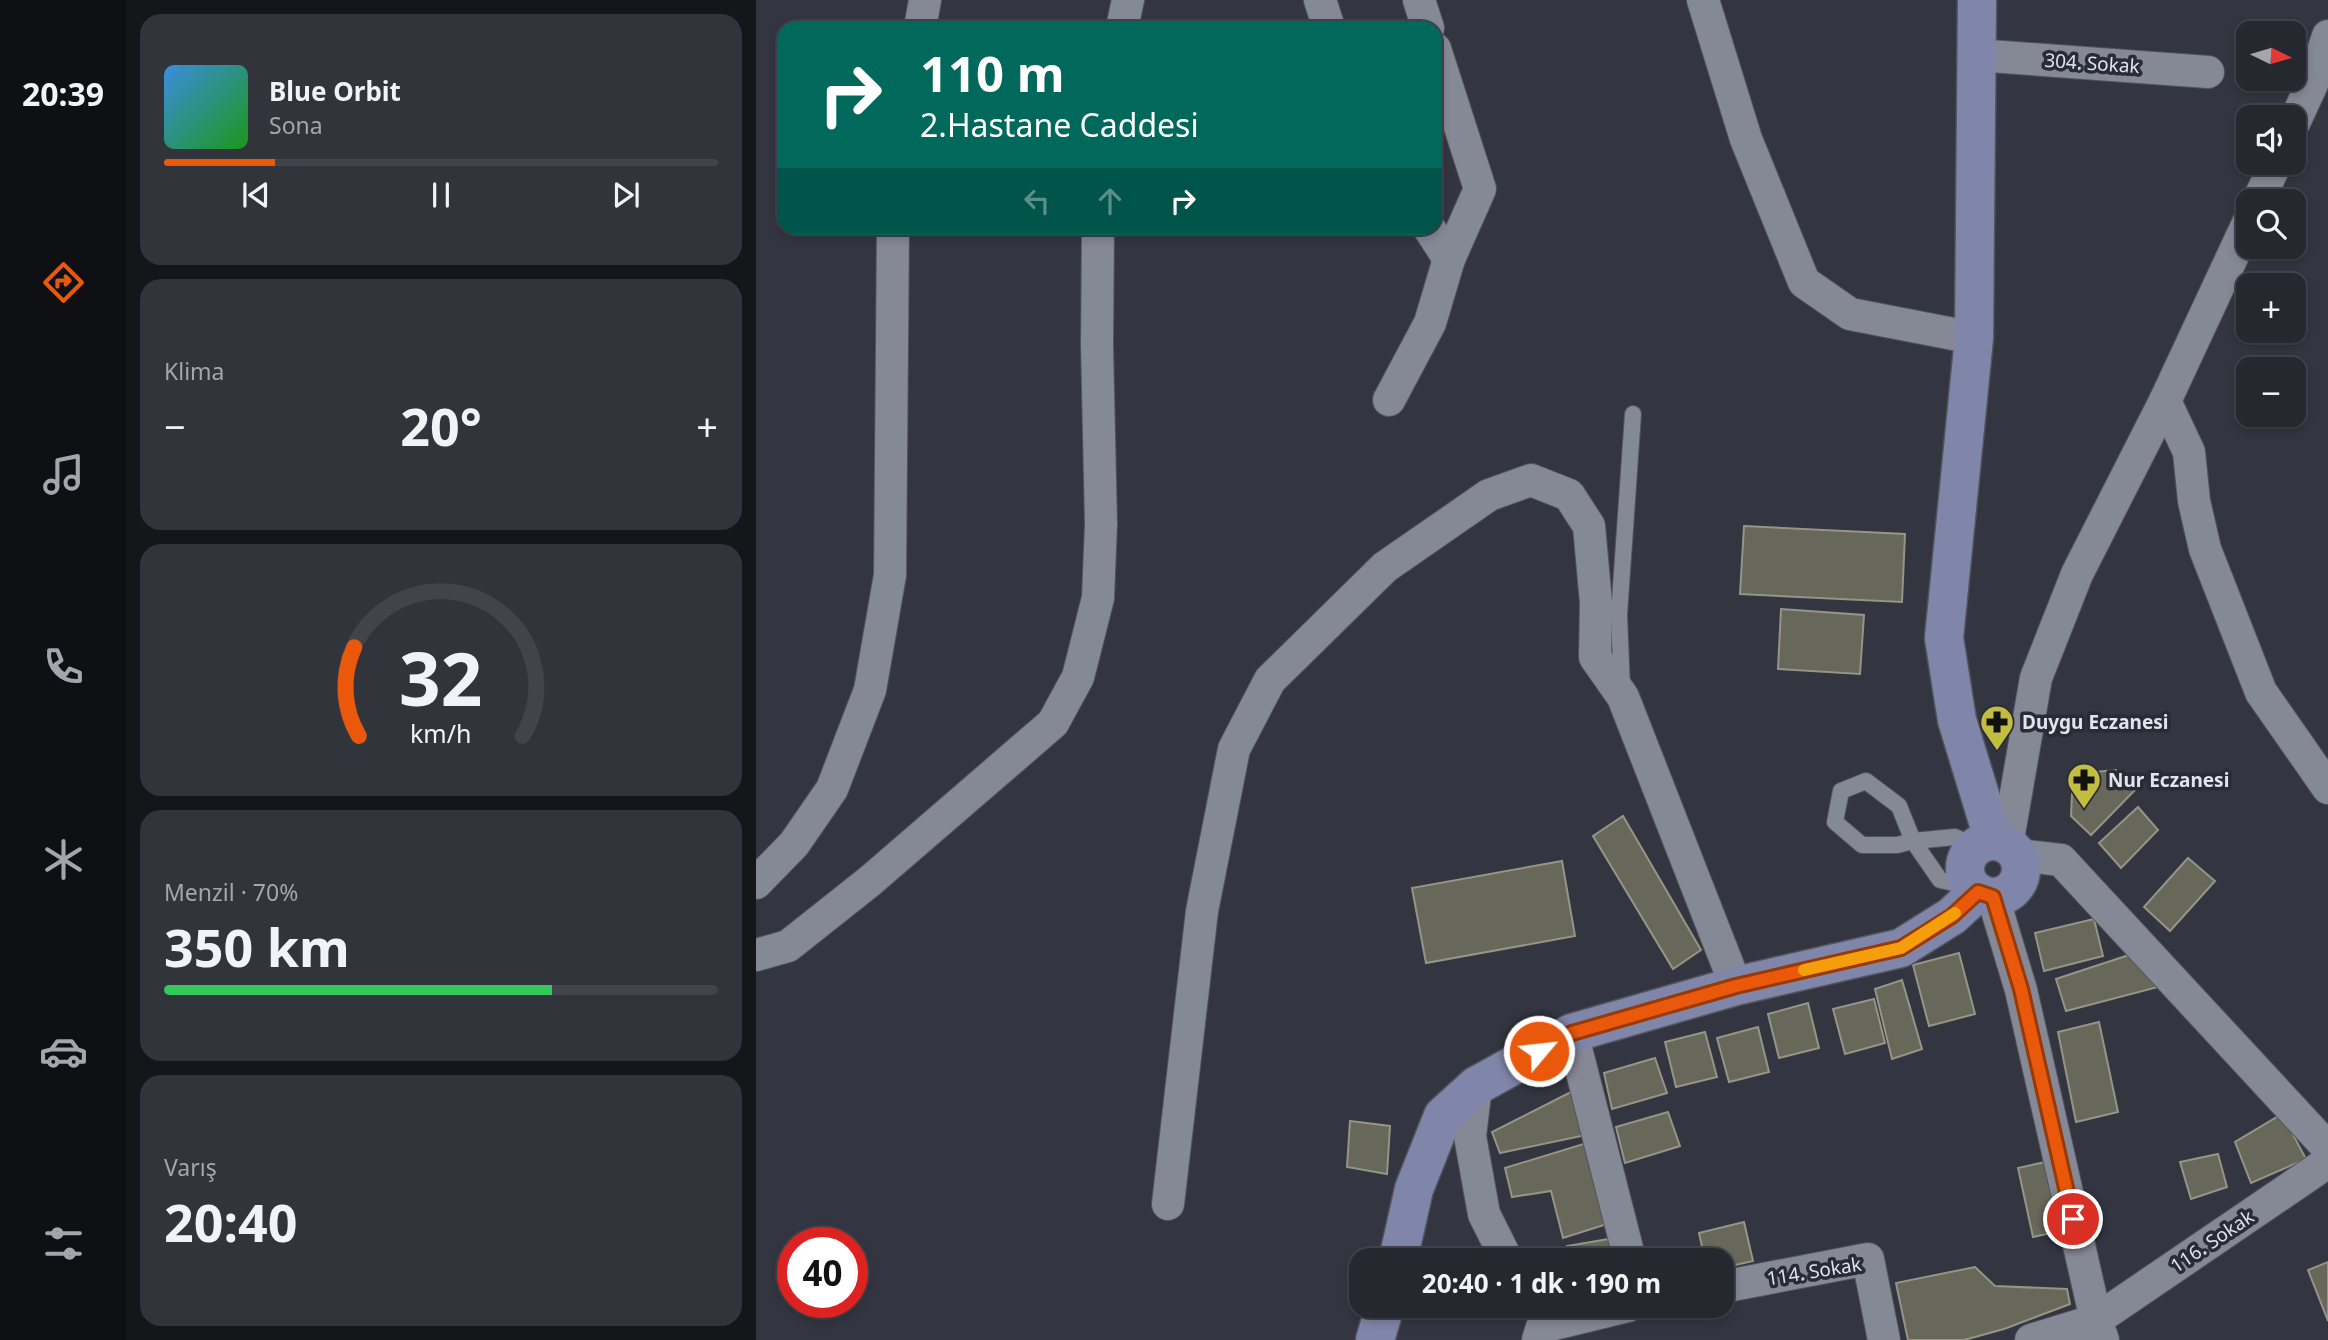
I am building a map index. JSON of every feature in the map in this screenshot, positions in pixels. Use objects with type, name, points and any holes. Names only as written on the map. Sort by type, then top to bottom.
[{"type":"street","points":[[921,21],[925,0]]},
{"type":"street","points":[[1124,21],[1128,0]]},
{"type":"street","points":[[1321,0],[1327,21]]},
{"type":"street","points":[[1419,0],[1426,21]]},
{"type":"street","points":[[1703,0],[1746,139],[1804,282],[1850,314],[1974,338]]},
{"type":"street","points":[[1401,1248],[1414,1189],[1443,1116],[1476,1086],[1572,1033],[1736,986],[1901,948],[1952,916],[1982,892],[2011,891],[2017,883],[2021,874],[1999,847],[1957,720],[1944,638],[1974,338],[1976,55],[1969,4]]},
{"type":"street","points":[[2303,105],[2328,36]]},
{"type":"street","name":"304. Sokak","points":[[1976,55],[2208,72]]},
{"type":"street","points":[[1389,400],[1430,323],[1449,260],[1480,189],[1442,70]]},
{"type":"street","points":[[756,883],[794,844],[832,789],[870,690],[890,575],[893,235]]},
{"type":"street","points":[[756,955],[788,946],[870,881],[1053,723],[1078,677],[1098,598],[1101,524],[1097,345],[1098,235]]},
{"type":"street","points":[[1433,235],[1449,260]]},
{"type":"street","points":[[1999,847],[2036,678],[2077,574],[2165,401],[2236,249]]},
{"type":"street","points":[[2165,401],[2189,452],[2194,501],[2205,550],[2261,692],[2328,788]]},
{"type":"street","points":[[1168,1204],[1202,911],[1234,749],[1270,680],[1385,567],[1489,495],[1531,480],[1569,495],[1589,526],[1596,603],[1595,657],[1623,697],[1736,986]]},
{"type":"street","points":[[2100,1330],[2021,989],[1982,892],[1966,871],[1970,854],[1999,847],[2061,860],[2328,1148]]},
{"type":"street","points":[[1572,1033],[1627,1248]]},
{"type":"street","points":[[1476,1086],[1470,1136],[1483,1214],[1501,1248]]},
{"type":"street","name":"116. Sokak","points":[[2031,1340],[2100,1330],[2328,1162]]},
{"type":"street","name":"114. Sokak","points":[[1734,1285],[1868,1259],[1884,1340]]},
{"type":"street","points":[[1374,1340],[1381,1318]]},
{"type":"street","points":[[1537,1324],[1567,1318]]},
{"type":"lane","points":[[1623,697],[1619,615],[1633,414]]},
{"type":"lane","points":[[1982,892],[1940,880],[1913,841],[1899,806],[1866,781],[1841,791],[1835,822],[1862,845],[1897,845],[1913,841],[1955,838],[1999,847]]},
{"type":"building","points":[[1744,526],[1905,534],[1902,602],[1740,594]]},
{"type":"building","points":[[1781,609],[1864,615],[1860,674],[1778,669]]},
{"type":"building","points":[[2116,770],[2136,789],[2091,835],[2071,816],[2073,774]]},
{"type":"building","points":[[2138,807],[2158,830],[2121,868],[2099,843]]},
{"type":"building","points":[[1623,816],[1701,950],[1673,969],[1593,836]]},
{"type":"building","points":[[2188,858],[2215,881],[2170,931],[2144,907]]},
{"type":"building","points":[[1562,861],[1575,936],[1426,963],[1412,888]]},
{"type":"building","points":[[2094,919],[2103,956],[2044,971],[2035,933]]},
{"type":"building","points":[[1959,953],[1975,1014],[1929,1026],[1913,965]]},
{"type":"building","points":[[2132,954],[2158,987],[2066,1011],[2056,979]]},
{"type":"building","points":[[1902,980],[1922,1049],[1892,1059],[1875,989]]},
{"type":"building","points":[[1874,999],[1885,1043],[1845,1054],[1833,1009]]},
{"type":"building","points":[[1808,1003],[1819,1048],[1779,1058],[1768,1014]]},
{"type":"building","points":[[2099,1022],[2118,1112],[2076,1122],[2058,1032]]},
{"type":"building","points":[[1758,1027],[1769,1072],[1729,1082],[1717,1038]]},
{"type":"building","points":[[1705,1032],[1717,1077],[1676,1087],[1665,1042]]},
{"type":"building","points":[[1655,1058],[1667,1093],[1612,1109],[1604,1073]]},
{"type":"building","points":[[1571,1092],[1586,1135],[1500,1153],[1492,1132]]},
{"type":"building","points":[[1668,1112],[1680,1146],[1625,1163],[1616,1127]]},
{"type":"building","points":[[2282,1114],[2306,1159],[2251,1183],[2235,1142]]},
{"type":"building","points":[[1350,1121],[1390,1126],[1387,1174],[1347,1167]]},
{"type":"building","points":[[1590,1142],[1607,1224],[1563,1238],[1551,1191],[1512,1197],[1505,1168]]},
{"type":"building","points":[[2218,1154],[2227,1187],[2191,1199],[2180,1162]]},
{"type":"building","points":[[2045,1162],[2060,1231],[2033,1237],[2018,1168]]},
{"type":"building","points":[[1744,1222],[1753,1261],[1734,1265],[1734,1248],[1702,1248],[1699,1233]]},
{"type":"building","points":[[1609,1239],[1611,1248],[1567,1248]]},
{"type":"building","points":[[2328,1262],[2328,1321],[2308,1270]]},
{"type":"building","points":[[1975,1267],[1995,1286],[2067,1289],[2070,1304],[2004,1329],[1964,1340],[1908,1340],[1896,1283]]},
{"type":"slow traffic","points":[[1804,970],[1901,948],[1955,913]]},
{"type":"place","name":"Duygu Eczanesi","points":[[1997,752]]},
{"type":"place","name":"Nur Eczanesi","points":[[2084,810]]},
{"type":"route","points":[[1539,1051],[1572,1033],[1736,986],[1901,948],[1952,916],[1978,892],[1993,897],[2021,989],[2073,1219]]}]
